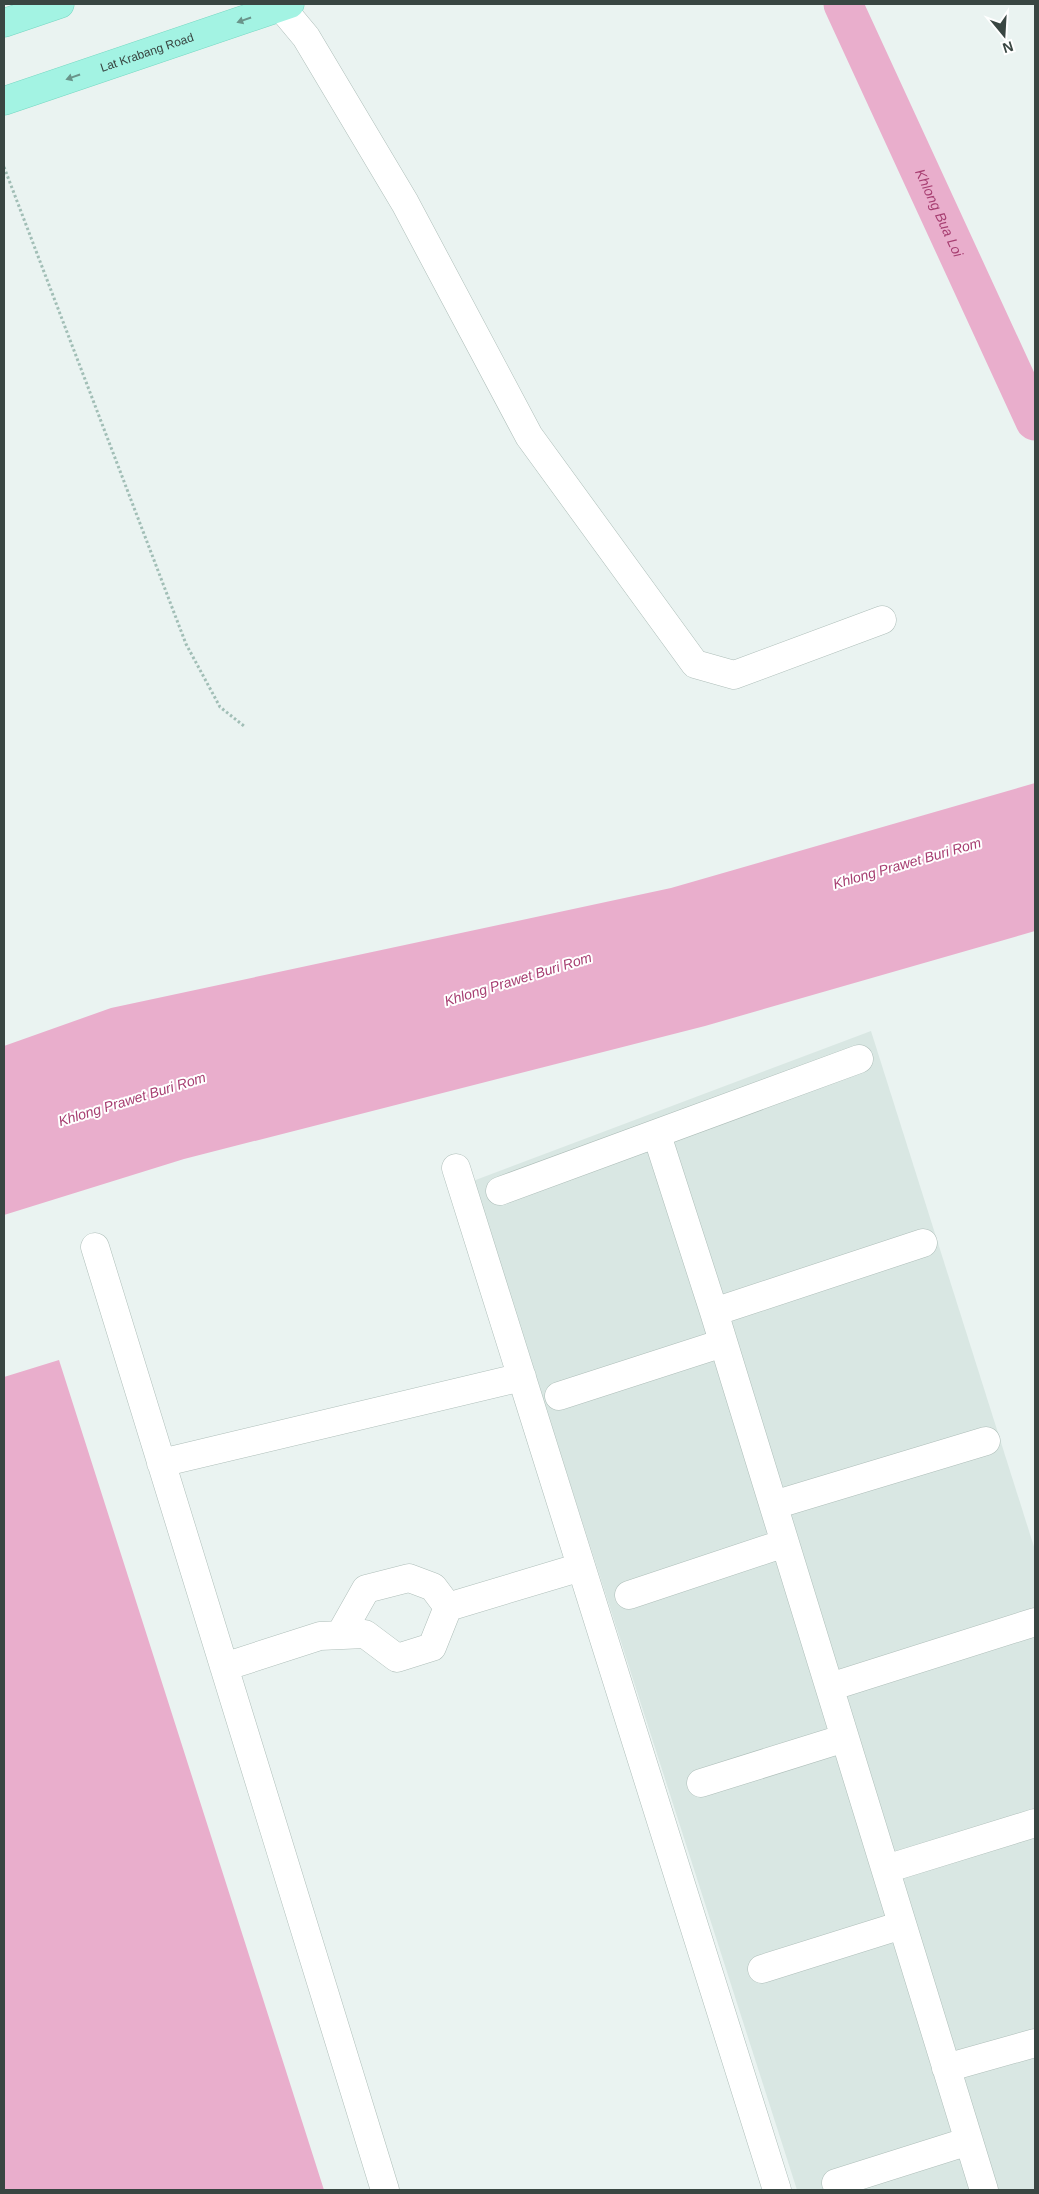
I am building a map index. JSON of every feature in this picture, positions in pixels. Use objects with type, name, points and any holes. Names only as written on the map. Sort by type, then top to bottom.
[{"type":"main road","name":"Lat Krabang Road","points":[[4,101],[285,5]]},
{"type":"main road","points":[[4,23],[42,6]]},
{"type":"street","points":[[285,5],[405,203],[529,436],[695,664],[734,675],[882,620]]},
{"type":"street","points":[[500,1192],[859,1059]]},
{"type":"street","points":[[657,1135],[774,1505],[984,2190]]},
{"type":"street","points":[[456,1168],[777,2190]]},
{"type":"street","points":[[714,1312],[923,1243]]},
{"type":"street","points":[[95,1247],[385,2190]]},
{"type":"street","points":[[559,1396],[723,1342]]},
{"type":"street","points":[[161,1463],[522,1377]]},
{"type":"street","points":[[774,1505],[986,1441]]},
{"type":"street","points":[[629,1595],[785,1543]]},
{"type":"street","points":[[448,1607],[581,1567]]},
{"type":"street","points":[[340,1635],[366,1589],[409,1578],[433,1588],[448,1607]]},
{"type":"street","points":[[224,1667],[320,1636],[365,1634],[397,1658],[432,1646],[448,1607]]},
{"type":"street","points":[[830,1687],[1035,1622]]},
{"type":"street","points":[[702,1783],[845,1738]]},
{"type":"street","points":[[886,1869],[1035,1823]]},
{"type":"street","points":[[762,1969],[902,1925]]},
{"type":"street","points":[[946,2068],[1035,2042]]},
{"type":"street","points":[[836,2182],[969,2141]]},
{"type":"path","points":[[4,167],[186,644],[220,707],[244,726]]},
{"type":"shaded area","points":[[871,1031],[1035,1550],[1035,2190],[797,2190],[473,1181]]},
{"type":"water","name":"Khlong Prawet Buri Rom","points":[[1035,783],[1035,931],[705,1026],[184,1159],[4,1215],[4,1046],[111,1008],[671,888]]},
{"type":"water","points":[[59,1360],[324,2190],[4,2190],[4,1377]]},
{"type":"waterway","name":"Khlong Bua Loi","points":[[843,4],[1035,421]]}]
